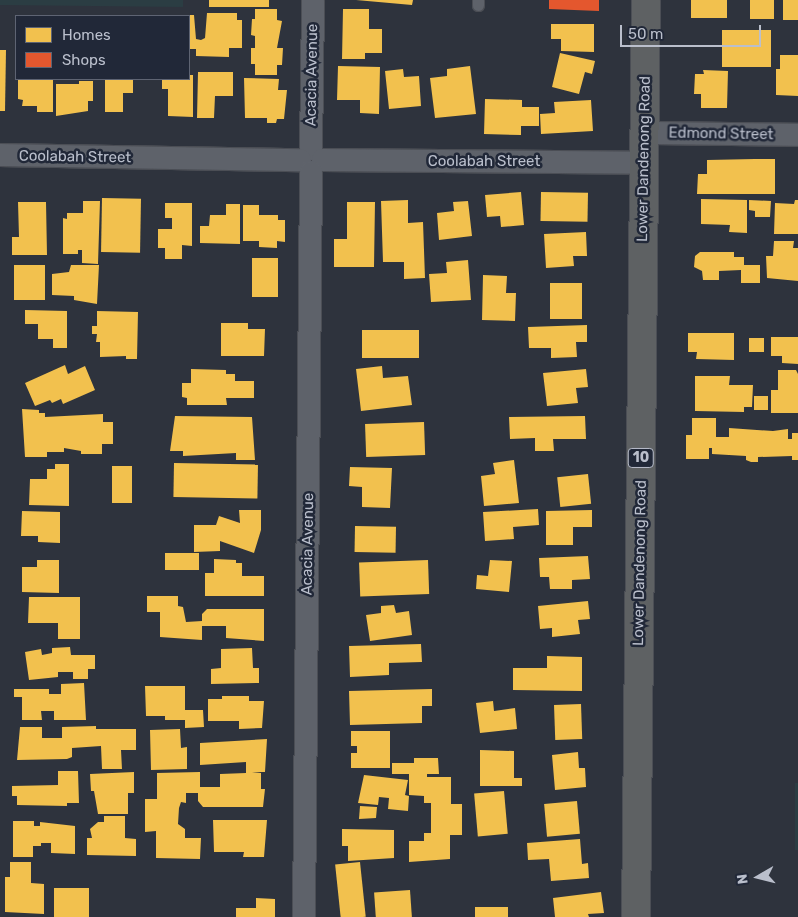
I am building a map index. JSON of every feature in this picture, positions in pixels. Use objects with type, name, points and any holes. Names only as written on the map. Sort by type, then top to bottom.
[{"type":"highway","name":"Lower Dandenong Road","points":[[636,917],[646,0]]},
{"type":"street","name":"Acacia Avenue","points":[[304,917],[313,0]]},
{"type":"street","name":"Edmond Street","points":[[645,133],[798,134]]},
{"type":"street","name":"Coolabah Street","points":[[0,156],[644,163]]},
{"type":"shaded area","points":[[0,0],[183,0],[183,7],[0,5]]},
{"type":"shaded area","points":[[795,783],[798,783],[798,850],[795,850]]},
{"type":"building: Homes","points":[[209,0],[269,0],[269,7],[209,7]]},
{"type":"building: Homes","points":[[356,0],[413,0],[412,5]]},
{"type":"building: Homes","points":[[691,0],[727,0],[727,18],[691,18]]},
{"type":"building: Homes","points":[[750,0],[774,0],[774,19],[750,19]]},
{"type":"building: Homes","points":[[783,0],[798,0],[798,20],[783,20]]},
{"type":"building: Homes","points":[[255,9],[277,9],[277,20],[282,21],[277,48],[283,48],[282,65],[277,65],[277,75],[255,75],[255,64],[251,64],[251,48],[255,48],[255,36],[251,35],[252,19],[255,19]]},
{"type":"building: Homes","points":[[343,9],[369,9],[369,29],[382,29],[382,53],[365,53],[365,59],[342,59]]},
{"type":"building: Homes","points":[[207,13],[237,13],[237,20],[242,20],[242,48],[229,48],[229,57],[196,56],[196,49],[190,49],[190,15],[194,15],[196,39],[201,40],[205,38]]},
{"type":"building: Homes","points":[[551,24],[594,24],[594,52],[561,51],[561,39],[551,39]]},
{"type":"building: Homes","points":[[722,30],[771,30],[771,67],[722,67]]},
{"type":"building: Homes","points":[[0,50],[6,50],[5,111],[0,111]]},
{"type":"building: Homes","points":[[560,53],[595,61],[592,74],[585,72],[579,94],[552,87]]},
{"type":"building: Homes","points":[[780,55],[798,55],[798,96],[776,95],[776,69],[780,69]]},
{"type":"building: Homes","points":[[338,66],[380,67],[379,114],[360,113],[360,100],[337,100]]},
{"type":"building: Homes","points":[[470,66],[476,114],[435,118],[430,78],[447,76],[447,69]]},
{"type":"building: Homes","points":[[403,69],[404,77],[419,76],[421,106],[389,109],[385,71]]},
{"type":"building: Homes","points":[[703,70],[728,71],[727,108],[701,108],[701,94],[694,94],[695,74],[704,74]]},
{"type":"building: Homes","points":[[198,72],[233,72],[233,96],[215,96],[214,118],[197,118]]},
{"type":"building: Homes","points":[[190,75],[193,75],[193,117],[168,116],[168,89],[162,89],[162,80],[190,80]]},
{"type":"building: Homes","points":[[244,78],[279,79],[278,90],[287,90],[284,119],[277,119],[276,123],[267,123],[267,118],[245,118]]},
{"type":"building: Homes","points":[[18,80],[53,80],[53,112],[37,112],[37,106],[22,106],[23,100],[18,99]]},
{"type":"building: Homes","points":[[105,80],[133,80],[133,93],[123,93],[123,112],[105,112]]},
{"type":"building: Homes","points":[[79,81],[93,81],[93,101],[88,101],[88,111],[56,116],[56,84],[79,84]]},
{"type":"building: Homes","points":[[485,99],[522,100],[522,107],[539,107],[539,126],[521,126],[521,135],[484,134]]},
{"type":"building: Homes","points":[[591,100],[593,131],[541,134],[540,114],[555,113],[554,102]]},
{"type":"building: Homes","points":[[775,159],[775,194],[697,194],[698,174],[707,174],[707,160]]},
{"type":"building: Homes","points":[[521,192],[524,225],[501,227],[500,216],[487,217],[485,195]]},
{"type":"building: Homes","points":[[541,192],[588,193],[587,222],[540,221]]},
{"type":"building: Homes","points":[[102,198],[141,199],[140,253],[101,252]]},
{"type":"building: Homes","points":[[701,199],[747,200],[747,233],[729,232],[730,225],[701,224]]},
{"type":"building: Homes","points":[[408,200],[408,223],[423,222],[425,278],[404,279],[404,262],[383,262],[381,201]]},
{"type":"building: Homes","points":[[749,200],[771,201],[770,217],[755,217],[755,211],[749,210]]},
{"type":"building: Homes","points":[[795,200],[798,200],[798,234],[774,234],[775,203],[794,204]]},
{"type":"building: Homes","points":[[83,201],[100,201],[98,264],[82,263],[82,250],[78,250],[78,254],[63,254],[63,218],[67,219],[67,213],[83,213]]},
{"type":"building: Homes","points":[[468,201],[472,236],[439,240],[437,213],[454,211],[453,202]]},
{"type":"building: Homes","points":[[18,202],[46,202],[47,255],[12,255],[12,237],[19,237]]},
{"type":"building: Homes","points":[[347,202],[375,202],[374,267],[334,267],[334,239],[347,239]]},
{"type":"building: Homes","points":[[165,203],[192,203],[192,246],[182,245],[182,259],[165,259],[165,248],[158,248],[158,229],[172,229],[172,218],[165,218]]},
{"type":"building: Homes","points":[[226,204],[240,204],[240,244],[200,243],[200,226],[209,226],[210,215],[226,215]]},
{"type":"building: Homes","points":[[243,205],[259,205],[259,215],[278,215],[278,220],[285,220],[285,242],[277,241],[277,248],[259,247],[259,241],[243,241]]},
{"type":"building: Homes","points":[[586,232],[587,256],[573,256],[574,266],[546,268],[544,234]]},
{"type":"building: Homes","points":[[774,241],[794,241],[793,248],[798,248],[798,281],[767,278],[766,256],[773,256]]},
{"type":"building: Homes","points":[[700,252],[734,252],[734,257],[744,257],[744,265],[760,265],[760,283],[741,283],[741,270],[719,271],[719,280],[703,280],[702,271],[694,267],[695,256]]},
{"type":"building: Homes","points":[[252,258],[278,258],[278,297],[252,297]]},
{"type":"building: Homes","points":[[468,260],[471,300],[431,302],[429,274],[447,273],[446,262]]},
{"type":"building: Homes","points":[[14,265],[45,265],[45,300],[14,300]]},
{"type":"building: Homes","points":[[71,265],[99,265],[97,304],[74,300],[74,296],[52,295],[52,274],[69,272]]},
{"type":"building: Homes","points":[[483,275],[507,276],[506,293],[516,293],[515,321],[482,320]]},
{"type":"building: Homes","points":[[550,283],[582,283],[582,319],[550,319]]},
{"type":"building: Homes","points":[[25,310],[67,311],[67,348],[53,348],[53,339],[38,339],[38,324],[25,324]]},
{"type":"building: Homes","points":[[97,311],[138,312],[137,359],[126,359],[126,356],[100,357],[100,342],[96,342],[97,334],[92,334],[92,326],[97,326]]},
{"type":"building: Homes","points":[[221,323],[248,323],[248,329],[265,329],[264,356],[221,356]]},
{"type":"building: Homes","points":[[587,325],[587,342],[576,342],[577,357],[551,358],[551,348],[529,348],[528,327]]},
{"type":"building: Homes","points":[[362,330],[419,330],[419,358],[362,358]]},
{"type":"building: Homes","points":[[688,333],[734,333],[734,360],[696,359],[697,352],[688,352]]},
{"type":"building: Homes","points":[[771,337],[798,337],[798,364],[782,363],[782,356],[771,356]]},
{"type":"building: Homes","points":[[749,338],[764,338],[764,352],[749,352]]},
{"type":"building: Homes","points":[[65,365],[68,374],[85,366],[95,390],[63,404],[61,399],[52,403],[50,400],[35,406],[25,383]]},
{"type":"building: Homes","points":[[382,366],[383,378],[408,376],[412,405],[361,411],[356,369]]},
{"type":"building: Homes","points":[[191,369],[226,370],[226,374],[235,374],[235,381],[254,381],[254,398],[226,398],[227,405],[187,405],[187,398],[182,397],[182,383],[191,383]]},
{"type":"building: Homes","points":[[586,369],[588,387],[576,388],[578,403],[547,406],[543,373]]},
{"type":"building: Homes","points":[[778,370],[796,370],[798,374],[798,413],[771,413],[771,390],[778,390]]},
{"type":"building: Homes","points":[[695,376],[730,376],[729,385],[753,385],[752,407],[744,407],[744,412],[695,411]]},
{"type":"building: Homes","points":[[754,396],[768,396],[768,410],[754,410]]},
{"type":"building: Homes","points":[[22,409],[39,410],[39,413],[45,413],[45,417],[103,414],[103,422],[113,422],[113,444],[102,444],[102,454],[81,454],[81,451],[64,448],[64,452],[47,452],[47,457],[25,457]]},
{"type":"building: Homes","points":[[175,416],[252,417],[255,460],[236,460],[236,453],[183,456],[183,451],[170,451]]},
{"type":"building: Homes","points":[[585,416],[586,439],[553,439],[554,451],[535,451],[535,438],[510,439],[509,417]]},
{"type":"building: Homes","points":[[692,418],[716,418],[716,437],[729,437],[729,428],[773,431],[788,429],[788,439],[792,439],[792,433],[798,433],[798,460],[792,460],[792,456],[758,457],[758,462],[751,462],[746,460],[746,456],[712,454],[712,448],[709,448],[709,459],[686,459],[686,435],[692,435]]},
{"type":"building: Homes","points":[[424,422],[425,455],[366,457],[365,424]]},
{"type":"building: Homes","points":[[514,460],[519,503],[484,506],[481,476],[495,474],[493,463]]},
{"type":"building: Homes","points":[[174,463],[258,464],[257,498],[173,497]]},
{"type":"building: Homes","points":[[55,464],[69,464],[69,506],[29,505],[30,479],[47,479],[47,469],[55,469]]},
{"type":"building: Homes","points":[[112,466],[132,466],[132,503],[112,503]]},
{"type":"building: Homes","points":[[350,467],[392,468],[390,508],[362,507],[362,487],[349,486]]},
{"type":"building: Homes","points":[[588,474],[591,504],[560,507],[557,477]]},
{"type":"building: Homes","points":[[538,509],[539,525],[513,527],[514,539],[485,541],[483,512]]},
{"type":"building: Homes","points":[[239,510],[261,510],[261,530],[254,553],[220,541],[220,551],[194,552],[194,525],[216,525],[219,516],[240,523]]},
{"type":"building: Homes","points":[[592,510],[592,527],[573,527],[573,545],[546,545],[546,511]]},
{"type":"building: Homes","points":[[22,511],[60,512],[60,543],[38,542],[38,536],[21,536]]},
{"type":"building: Homes","points":[[355,526],[396,527],[396,553],[355,552]]},
{"type":"building: Homes","points":[[165,553],[199,553],[199,570],[165,570]]},
{"type":"building: Homes","points":[[588,556],[590,579],[572,580],[572,589],[550,589],[549,577],[540,577],[539,558]]},
{"type":"building: Homes","points":[[214,559],[236,560],[236,563],[242,563],[242,576],[264,576],[264,596],[205,596],[205,573],[214,573]]},
{"type":"building: Homes","points":[[37,560],[59,560],[59,593],[22,592],[22,567],[37,567]]},
{"type":"building: Homes","points":[[428,560],[429,594],[360,596],[359,562]]},
{"type":"building: Homes","points":[[490,560],[512,561],[509,592],[476,589],[477,575],[488,576]]},
{"type":"building: Homes","points":[[147,596],[178,596],[178,606],[183,607],[186,622],[202,621],[202,614],[207,609],[264,609],[264,641],[226,638],[226,626],[202,626],[202,640],[160,637],[160,612],[147,612]]},
{"type":"building: Homes","points":[[29,597],[80,597],[80,639],[58,639],[58,623],[28,623]]},
{"type":"building: Homes","points":[[588,601],[590,619],[578,620],[580,634],[552,637],[552,628],[540,629],[538,606]]},
{"type":"building: Homes","points":[[394,605],[396,613],[409,611],[412,635],[370,641],[366,615],[381,613],[381,606]]},
{"type":"building: Homes","points":[[421,644],[422,662],[389,663],[389,675],[350,677],[349,646]]},
{"type":"building: Homes","points":[[70,647],[71,655],[95,655],[95,669],[88,669],[88,679],[73,679],[73,672],[58,672],[58,677],[29,680],[25,652],[41,649],[42,655],[52,653],[52,648]]},
{"type":"building: Homes","points":[[252,648],[253,668],[259,668],[259,683],[211,684],[211,669],[221,668],[221,649]]},
{"type":"building: Homes","points":[[547,656],[582,657],[582,691],[513,690],[513,668],[547,668]]},
{"type":"building: Homes","points":[[84,683],[86,720],[54,720],[54,711],[41,711],[42,720],[22,720],[22,697],[14,697],[14,689],[49,689],[49,694],[61,694],[61,684]]},
{"type":"building: Homes","points":[[145,686],[185,686],[185,710],[203,710],[204,727],[185,728],[185,720],[165,720],[165,716],[146,716]]},
{"type":"building: Homes","points":[[432,689],[432,706],[422,706],[422,723],[350,725],[349,691]]},
{"type":"building: Homes","points":[[222,696],[249,696],[249,701],[264,701],[262,728],[239,729],[239,721],[208,721],[208,699],[222,699]]},
{"type":"building: Homes","points":[[493,701],[494,711],[515,708],[517,729],[480,733],[476,703]]},
{"type":"building: Homes","points":[[581,704],[582,739],[555,740],[554,705]]},
{"type":"building: Homes","points":[[96,726],[96,729],[136,729],[136,750],[121,750],[122,769],[102,769],[101,746],[72,748],[72,757],[67,759],[17,760],[20,727],[42,727],[42,738],[62,738],[62,727]]},
{"type":"building: Homes","points":[[180,729],[181,748],[187,747],[187,769],[151,770],[150,730]]},
{"type":"building: Homes","points":[[351,731],[390,731],[390,768],[351,768],[351,753],[357,753],[357,746],[351,746]]},
{"type":"building: Homes","points":[[267,739],[265,772],[252,772],[261,773],[261,789],[265,789],[263,807],[203,807],[198,801],[198,793],[186,793],[186,803],[181,802],[179,808],[178,824],[185,829],[185,838],[201,838],[200,859],[156,858],[156,831],[145,832],[145,799],[157,799],[157,773],[200,772],[200,787],[220,787],[220,774],[246,773],[246,762],[200,765],[200,743]]},
{"type":"building: Homes","points":[[480,750],[514,751],[514,778],[522,778],[522,786],[480,786]]},
{"type":"building: Homes","points":[[578,752],[579,768],[585,768],[586,787],[555,790],[552,755]]},
{"type":"building: Homes","points":[[414,758],[438,758],[439,774],[427,774],[427,777],[451,777],[451,804],[462,804],[462,835],[450,835],[450,859],[409,862],[409,841],[424,841],[424,833],[431,833],[431,803],[424,803],[424,796],[409,795],[409,774],[392,774],[392,763],[414,763]]},
{"type":"building: Homes","points":[[58,771],[78,771],[79,803],[67,803],[67,806],[17,805],[17,796],[12,796],[12,786],[58,785]]},
{"type":"building: Homes","points":[[134,772],[134,793],[128,793],[128,814],[98,814],[94,791],[91,791],[90,774]]},
{"type":"building: Homes","points":[[364,775],[408,780],[405,795],[409,796],[408,811],[388,809],[389,798],[379,797],[378,805],[358,803]]},
{"type":"building: Homes","points":[[504,791],[508,834],[478,836],[474,794]]},
{"type":"building: Homes","points":[[577,801],[580,834],[547,837],[544,804]]},
{"type":"building: Homes","points":[[360,806],[377,807],[376,818],[359,819]]},
{"type":"building: Homes","points":[[104,816],[125,816],[125,838],[136,839],[136,856],[87,855],[87,838],[92,838],[90,829],[98,822],[104,822]]},
{"type":"building: Homes","points":[[213,820],[267,820],[264,857],[243,857],[244,852],[214,852]]},
{"type":"building: Homes","points":[[13,821],[34,821],[34,826],[40,826],[40,822],[75,826],[75,854],[51,853],[51,843],[41,843],[41,846],[33,846],[33,857],[13,857]]},
{"type":"building: Homes","points":[[342,829],[394,830],[394,858],[348,861],[348,846],[342,846]]},
{"type":"building: Homes","points":[[580,839],[582,864],[588,863],[589,878],[551,881],[549,859],[528,860],[527,843]]},
{"type":"building: Homes","points":[[10,862],[31,862],[31,883],[44,884],[44,914],[5,912],[5,877],[10,877]]},
{"type":"building: Homes","points":[[360,862],[366,917],[341,917],[335,865]]},
{"type":"building: Homes","points":[[54,888],[89,888],[89,917],[54,917]]},
{"type":"building: Homes","points":[[410,890],[412,917],[376,917],[374,893]]},
{"type":"building: Homes","points":[[601,892],[604,913],[588,914],[589,917],[555,917],[553,898]]},
{"type":"building: Homes","points":[[256,898],[275,899],[275,917],[236,917],[236,908],[256,908]]},
{"type":"building: Homes","points":[[475,907],[508,907],[508,917],[475,917]]},
{"type":"building: Shops","points":[[549,0],[599,0],[599,11],[549,9]]}]
